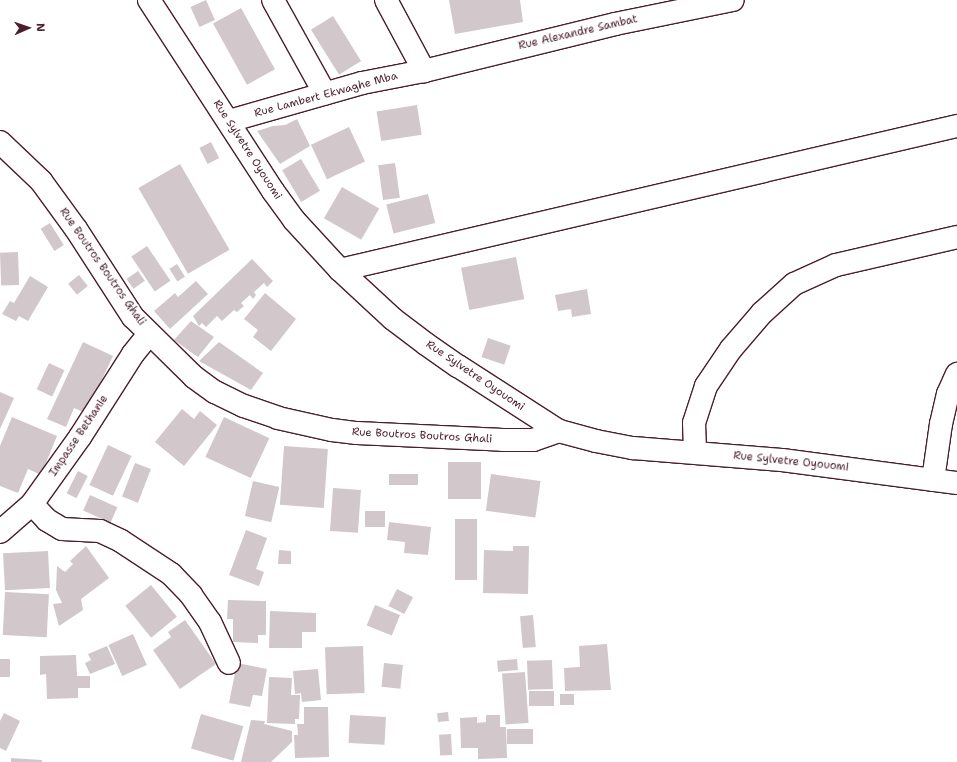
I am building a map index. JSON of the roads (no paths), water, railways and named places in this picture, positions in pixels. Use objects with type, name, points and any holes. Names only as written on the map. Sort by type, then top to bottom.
[{"type":"street","name":"Rue Sylvetre Oyouomi","points":[[150,0],[206,88],[229,121],[251,159],[294,220],[340,270],[393,319],[426,344],[483,383],[559,431],[596,441],[633,448],[782,460],[957,483]]},
{"type":"street","points":[[272,0],[326,94]]},
{"type":"street","points":[[386,0],[424,71]]},
{"type":"street","name":"Rue Alexandre Sambat","points":[[424,71],[615,24],[734,0]]},
{"type":"street","name":"Rue Lambert Ekwaghe Mba","points":[[229,121],[362,83],[424,71]]},
{"type":"street","points":[[340,270],[957,126]]},
{"type":"street","name":"Rue Boutros Boutros Ghali","points":[[0,142],[41,181],[76,229],[133,317],[194,377],[215,392],[244,406],[302,424],[332,430],[383,436],[534,440],[559,431]]},
{"type":"street","points":[[695,452],[694,423],[706,386],[731,349],[762,313],[794,284],[836,265],[957,237]]},
{"type":"street","name":"Impasse Bethanie","points":[[0,532],[32,504],[80,437],[133,354],[149,334]]},
{"type":"street","points":[[932,480],[941,424],[948,394],[957,374]]},
{"type":"street","points":[[32,504],[47,520],[62,530],[100,531],[121,541],[170,574],[191,595],[210,622],[229,663]]}]
